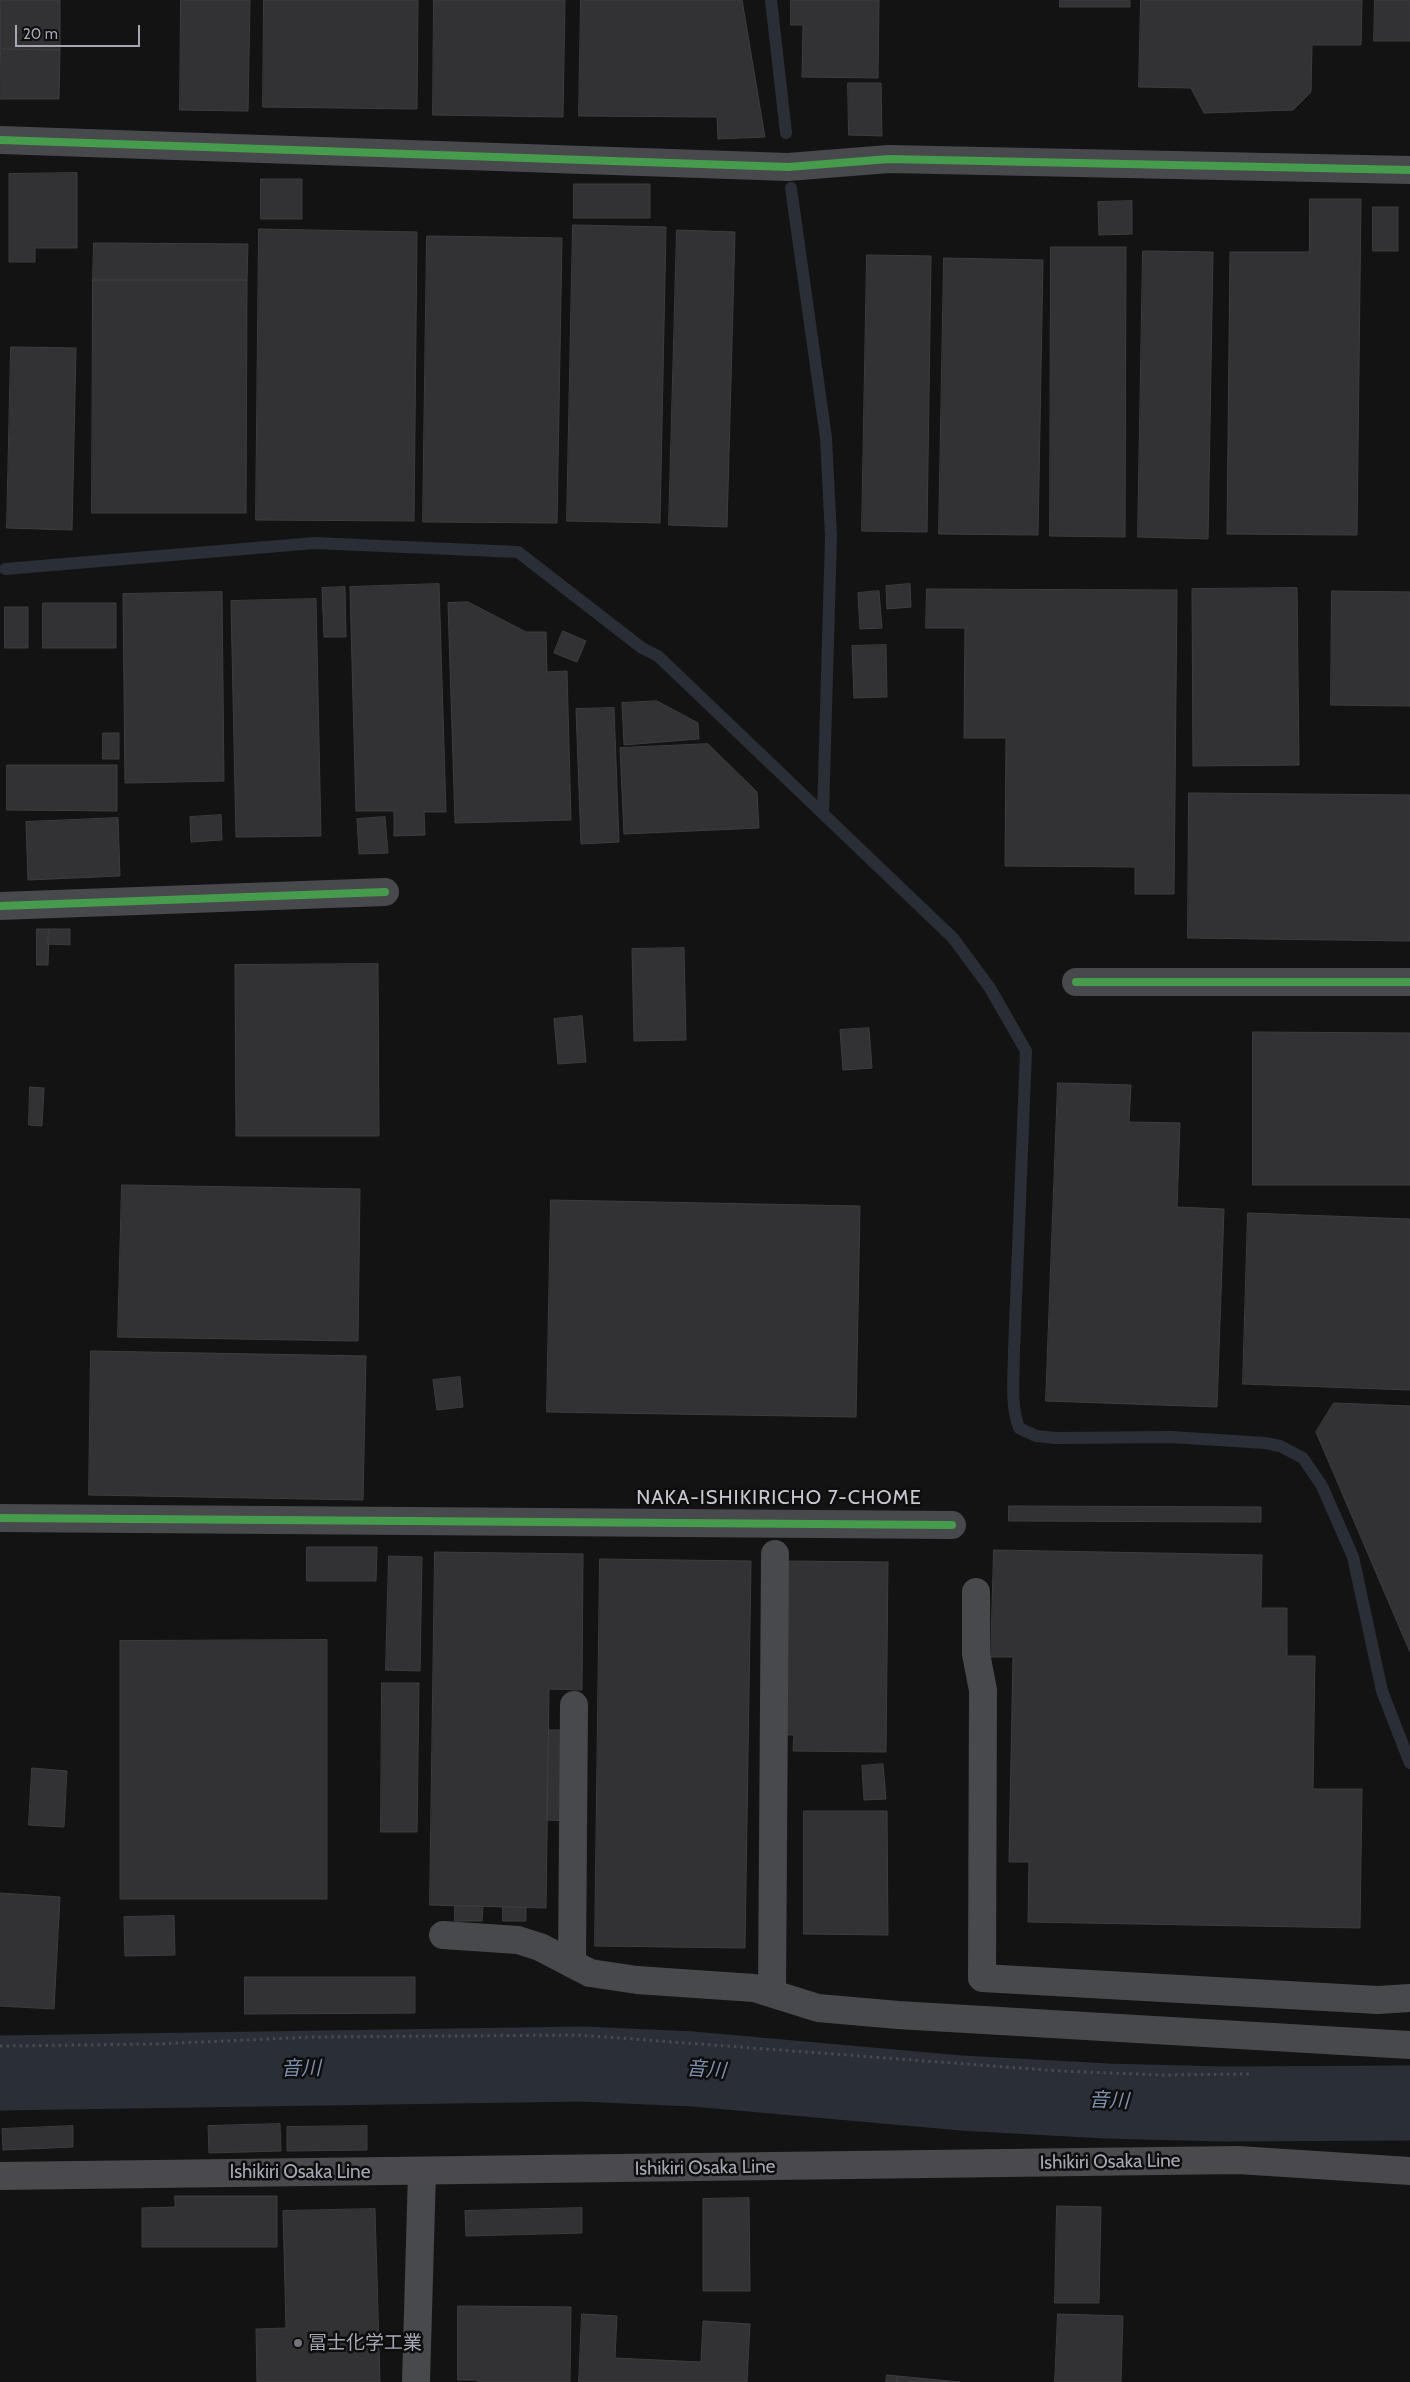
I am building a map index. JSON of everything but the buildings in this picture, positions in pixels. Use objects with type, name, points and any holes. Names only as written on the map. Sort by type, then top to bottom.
[{"type":"main road","name":"Ishikiri Osaka Line","points":[[0,2176],[187,2172],[422,2172],[1238,2160],[1410,2171]]},
{"type":"street","points":[[0,140],[788,167],[889,159],[1410,170]]},
{"type":"street","points":[[0,906],[386,892]]},
{"type":"street","points":[[1076,982],[1410,982]]},
{"type":"street","points":[[0,1518],[952,1525]]},
{"type":"street","points":[[772,1993],[775,1554]]},
{"type":"street","points":[[976,1592],[976,1654],[983,1690],[982,1978],[1378,2000],[1410,1998]]},
{"type":"street","points":[[572,1964],[574,1705]]},
{"type":"street","points":[[442,1935],[518,1940],[540,1947],[590,1973],[638,1980],[754,1988],[818,2008],[898,2015],[1410,2045]]},
{"type":"street","points":[[416,2382],[422,2172]]},
{"type":"path","points":[[0,2046],[157,2044],[312,2037],[579,2035],[1060,2071],[1161,2075],[1259,2074]]},
{"type":"waterway","points":[[771,0],[786,133]]},
{"type":"waterway","points":[[791,188],[826,438],[831,536],[823,814]]},
{"type":"waterway","points":[[5,569],[315,543],[518,552],[642,648],[658,656],[953,938],[990,988],[1026,1051],[1013,1379],[1014,1409],[1019,1428],[1036,1436],[1056,1438],[1171,1437],[1265,1443],[1280,1446],[1303,1458],[1322,1486],[1353,1557],[1382,1691],[1410,1763]]},
{"type":"waterway","name":"音川","points":[[0,2073],[582,2064],[693,2069],[961,2093],[1107,2101],[1223,2104],[1410,2103]]},
{"type":"cycle path","points":[[0,140],[788,167],[889,159],[1410,170]]},
{"type":"cycle path","points":[[0,906],[385,892]]},
{"type":"cycle path","points":[[1076,982],[1410,982]]},
{"type":"cycle path","points":[[0,1518],[952,1525]]},
{"type":"place","name":"冨士化学工業","points":[[298,2343]]},
{"type":"district","name":"NAKA-ISHIKIRICHO 7-CHOME","points":[[779,1498]]}]
